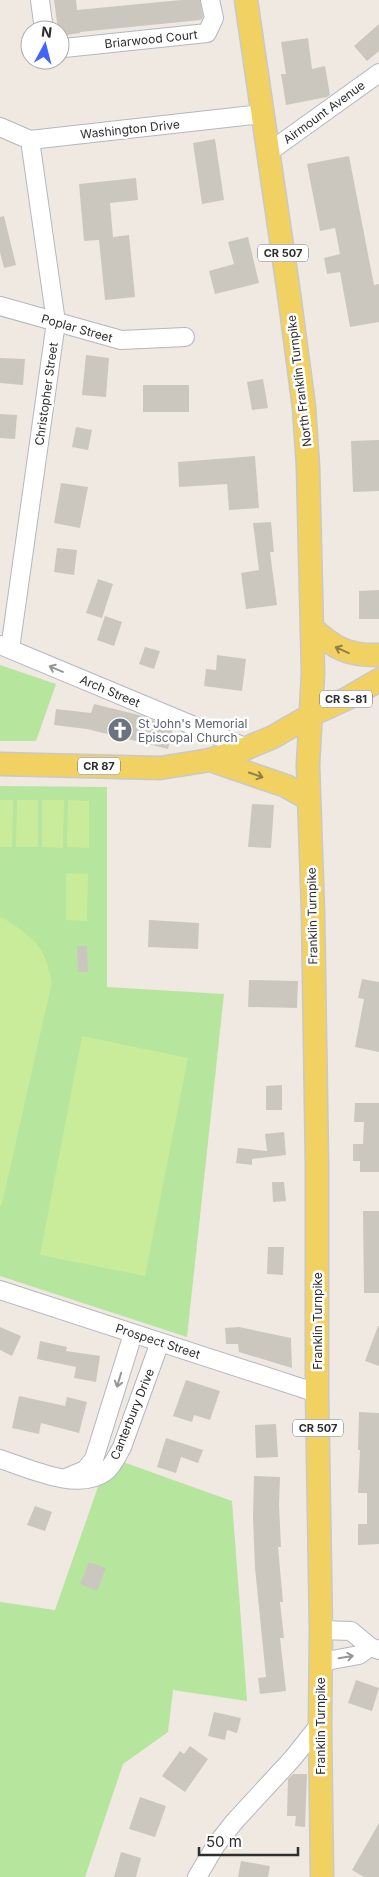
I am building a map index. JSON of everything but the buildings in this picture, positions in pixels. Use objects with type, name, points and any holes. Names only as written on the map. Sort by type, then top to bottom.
[{"type":"main road","name":"North Franklin Turnpike","points":[[246,0],[304,407],[308,467],[312,628],[311,715],[308,765]]},
{"type":"main road","points":[[312,628],[328,642],[342,650],[353,654],[379,655]]},
{"type":"main road","name":"CR S-81","points":[[311,715],[348,698],[379,680]]},
{"type":"main road","points":[[210,760],[273,737],[311,715]]},
{"type":"main road","points":[[210,760],[286,786],[309,798]]},
{"type":"main road","name":"CR 87","points":[[0,764],[160,768],[210,760]]},
{"type":"main road","name":"Franklin Turnpike","points":[[308,765],[313,913],[317,1156],[317,1393],[322,1630],[320,1662],[322,1877]]},
{"type":"street","points":[[40,0],[43,20]]},
{"type":"street","name":"Briarwood Court","points":[[70,47],[207,33],[214,18],[210,0]]},
{"type":"street","name":"Airmount Avenue","points":[[269,152],[379,73]]},
{"type":"street","name":"Washington Drive","points":[[0,127],[30,140],[262,114]]},
{"type":"street","name":"Christopher Street","points":[[5,647],[56,322],[30,140]]},
{"type":"street","name":"Poplar Street","points":[[0,306],[121,340],[185,337]]},
{"type":"street","name":"Arch Street","points":[[5,647],[247,748]]},
{"type":"street","name":"Prospect Street","points":[[0,1290],[317,1393]]},
{"type":"street","name":"Canterbury Drive","points":[[65,1478],[85,1470],[94,1459],[133,1334]]},
{"type":"street","name":"Canterbury Drive","points":[[0,1459],[52,1476],[79,1480],[93,1478],[106,1472],[115,1461],[160,1342]]},
{"type":"street","points":[[322,1630],[351,1631],[375,1649]]},
{"type":"street","points":[[320,1662],[359,1655],[375,1649]]},
{"type":"street","points":[[197,1877],[216,1845],[234,1822],[293,1758],[320,1724]]},
{"type":"green space","points":[[0,665],[56,684],[36,741],[0,741]]},
{"type":"green space","points":[[0,786],[107,787],[107,987],[224,994],[187,1337],[0,1276]]},
{"type":"green space","points":[[0,800],[13,800],[12,847],[0,847]]},
{"type":"green space","points":[[17,800],[38,800],[38,847],[16,847]]},
{"type":"green space","points":[[42,800],[64,800],[63,848],[42,847]]},
{"type":"green space","points":[[68,800],[89,801],[89,848],[67,847]]},
{"type":"green space","points":[[66,873],[88,874],[87,921],[66,920]]},
{"type":"green space","points":[[0,918],[23,931],[36,943],[45,959],[52,982],[0,1207]]},
{"type":"green space","points":[[82,1036],[188,1058],[145,1276],[40,1255]]},
{"type":"green space","points":[[123,1462],[232,1501],[247,1701],[173,1690],[168,1732],[123,1764],[85,1877],[0,1877],[0,1602],[55,1610],[99,1484]]},
{"type":"place","name":"St John's Memorial Episcopal Church","points":[[120,730]]}]
